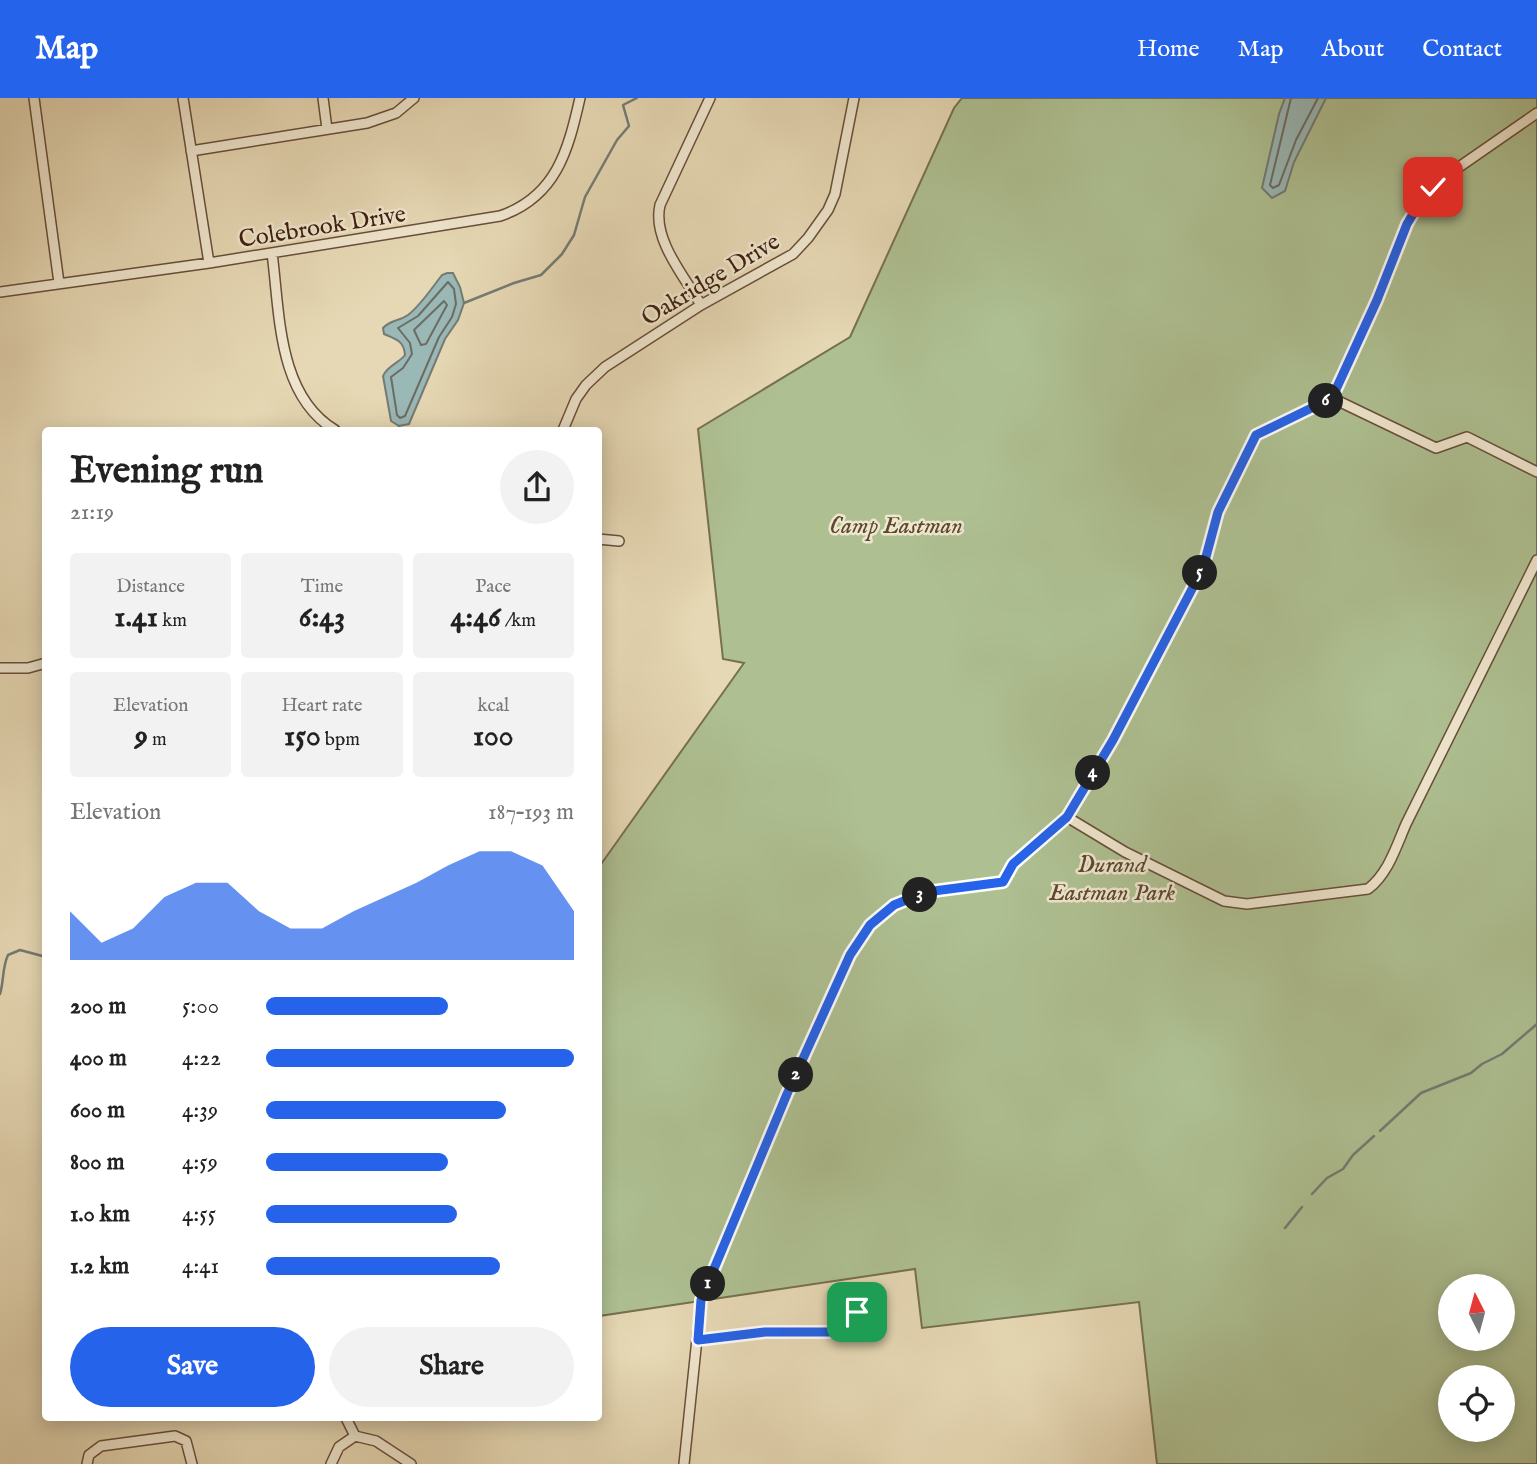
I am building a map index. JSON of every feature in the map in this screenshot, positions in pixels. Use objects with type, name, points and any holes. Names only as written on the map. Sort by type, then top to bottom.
[{"type":"street","points":[[34,98],[59,283]]},
{"type":"street","points":[[183,98],[208,263]]},
{"type":"street","points":[[323,98],[327,129]]},
{"type":"street","points":[[191,151],[383,119],[396,113],[414,98]]},
{"type":"street","name":"Colebrook Drive","points":[[0,292],[478,222],[513,212],[535,198],[556,172],[568,145],[580,98]]},
{"type":"street","points":[[701,305],[660,234],[658,214],[710,98]]},
{"type":"street","name":"Oakridge Drive","points":[[564,427],[576,399],[594,376],[631,348],[793,254],[820,223],[835,194],[854,98]]},
{"type":"street","points":[[684,1464],[701,1300],[787,1094],[850,955],[870,925],[894,905],[926,892],[1003,882],[1013,864],[1067,817],[1113,740],[1203,568],[1218,512],[1256,435],[1332,398],[1377,300],[1407,224],[1419,204],[1441,181],[1537,113]]},
{"type":"street","points":[[272,253],[284,343],[292,376],[312,412],[329,427]]},
{"type":"street","points":[[1332,398],[1436,448],[1467,437],[1537,472]]},
{"type":"street","points":[[602,539],[619,541]]},
{"type":"street","points":[[1067,817],[1125,852],[1224,901],[1247,904],[1368,889],[1377,882],[1388,866],[1411,812],[1537,560]]},
{"type":"street","points":[[0,668],[27,668],[42,664]]},
{"type":"street","points":[[698,1340],[765,1332],[812,1333],[845,1328],[853,1322],[857,1312],[857,1296]]},
{"type":"street","points":[[348,1421],[355,1436]]},
{"type":"street","points":[[88,1460],[101,1446],[175,1436],[186,1441],[192,1464]]},
{"type":"street","points":[[331,1464],[339,1447],[355,1436],[376,1441],[411,1464]]},
{"type":"green space","name":"Durand Eastman Park","points":[[962,98],[1537,98],[1537,1464],[1157,1464],[1139,1302],[922,1328],[915,1269],[602,1316],[602,863],[744,663],[723,659],[698,429],[850,337],[954,108]]},
{"type":"water","points":[[1285,98],[1326,98],[1294,162],[1285,191],[1272,198],[1262,188]]},
{"type":"water","points":[[453,273],[464,303],[458,320],[445,339],[409,424],[399,426],[391,421],[383,376],[405,355],[399,341],[384,334],[383,328],[413,311],[442,275]]},
{"type":"waterway","points":[[464,303],[541,275],[562,254],[574,235],[585,197],[617,140],[629,126],[623,105],[637,98]]},
{"type":"waterway","points":[[0,994],[8,955],[20,950],[42,956]]},
{"type":"waterway","points":[[1380,1131],[1421,1093],[1471,1073],[1502,1054],[1537,1024]]},
{"type":"waterway","points":[[1312,1194],[1327,1178],[1343,1169],[1353,1155],[1374,1136]]},
{"type":"waterway","points":[[1285,1228],[1302,1207]]},
{"type":"route","points":[[857,1312],[853,1322],[845,1328],[829,1332],[765,1332],[698,1340],[701,1300],[787,1094],[850,955],[870,925],[894,905],[926,892],[1003,882],[1013,864],[1067,817],[1113,740],[1203,568],[1218,512],[1256,435],[1332,398],[1377,300],[1407,224],[1433,187]]},
{"type":"park label","name":"Camp Eastman","points":[[896,525]]}]
